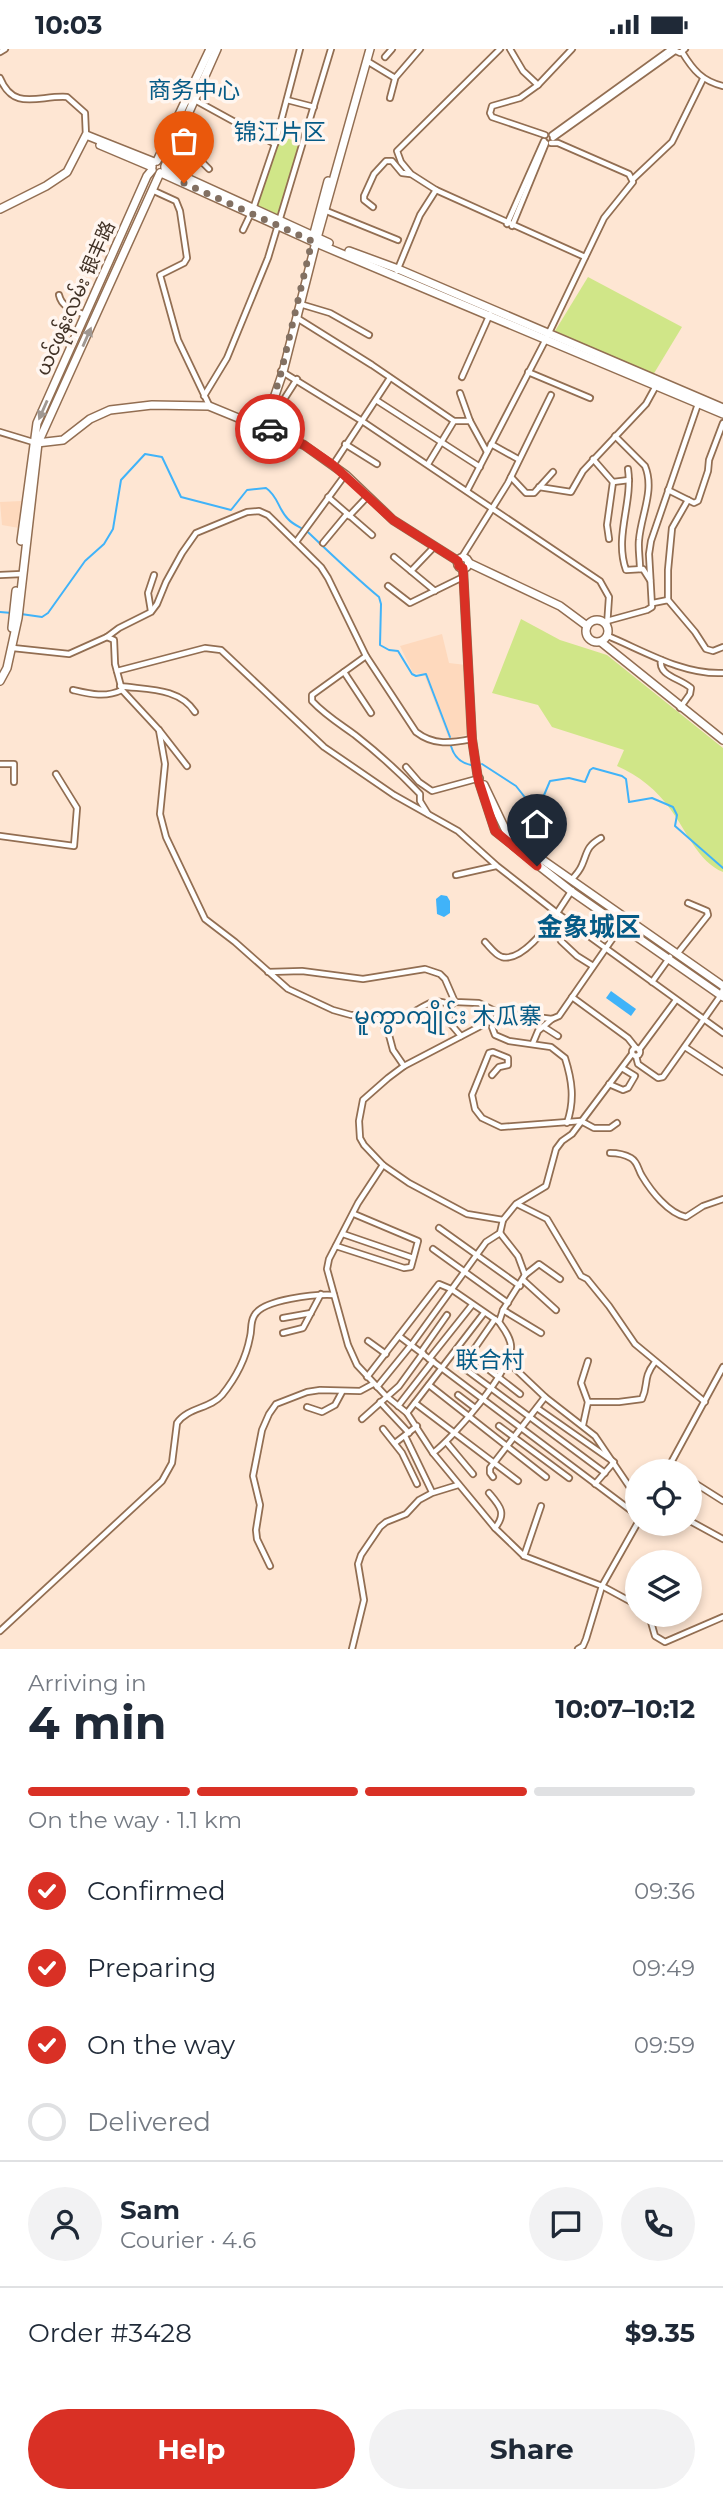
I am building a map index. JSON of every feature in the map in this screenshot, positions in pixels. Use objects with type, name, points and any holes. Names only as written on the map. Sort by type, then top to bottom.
[{"type":"main road","points":[[158,168],[174,146],[210,49]]},
{"type":"main road","points":[[158,168],[217,49]]},
{"type":"main road","points":[[358,85],[368,49]]},
{"type":"main road","points":[[281,373],[322,209],[368,49]]},
{"type":"main road","points":[[0,209],[46,186],[67,172],[85,138],[314,239],[723,408]]},
{"type":"main road","name":"ယင်ဖုန်းလမ်း 银丰路","points":[[35,443],[152,190],[158,168]]},
{"type":"main road","name":"ယင်ဖုန်းလမ်း 银丰路","points":[[35,443],[37,423],[147,176],[158,168]]},
{"type":"main road","points":[[264,427],[298,304]]},
{"type":"main road","points":[[657,383],[723,414]]},
{"type":"main road","points":[[9,661],[35,443],[63,440],[90,419],[110,410],[152,405],[209,406],[304,445],[346,475],[393,520],[434,547],[560,606],[587,626],[588,638],[601,642],[723,740]]},
{"type":"main road","points":[[463,562],[472,739],[476,769],[495,831],[574,882],[624,922]]},
{"type":"main road","points":[[0,681],[13,648],[16,618]]},
{"type":"main road","points":[[587,626],[596,620],[607,623],[608,636],[601,642]]},
{"type":"main road","points":[[528,854],[572,891],[624,922],[722,992]]},
{"type":"street","points":[[0,52],[5,49]]},
{"type":"street","points":[[243,230],[275,144],[300,49]]},
{"type":"street","points":[[204,396],[227,358],[268,258],[331,49]]},
{"type":"street","points":[[386,57],[392,49]]},
{"type":"street","points":[[390,98],[395,78],[420,49]]},
{"type":"street","points":[[500,49],[397,151],[401,162],[411,174],[436,190],[584,257]]},
{"type":"street","points":[[510,49],[523,71],[538,85]]},
{"type":"street","points":[[572,49],[538,85],[520,98],[492,106],[490,113],[492,117],[629,174],[633,179]]},
{"type":"street","points":[[510,225],[547,139],[673,50],[684,51],[694,71],[703,79],[723,86]]},
{"type":"street","points":[[366,61],[395,78]]},
{"type":"street","points":[[0,78],[5,90],[24,101],[67,97],[85,113],[85,138]]},
{"type":"street","points":[[467,491],[548,336],[604,218],[630,187],[633,179],[671,142],[703,79]]},
{"type":"street","points":[[191,98],[275,144]]},
{"type":"street","points":[[287,100],[314,107]]},
{"type":"street","points":[[174,146],[194,154],[209,169]]},
{"type":"street","points":[[373,207],[364,200],[364,196],[374,174],[386,161],[392,161],[402,173],[411,174]]},
{"type":"street","points":[[152,190],[176,201],[180,211],[187,258],[184,263],[160,275],[178,340],[209,406]]},
{"type":"street","points":[[397,272],[420,215],[436,190]]},
{"type":"street","points":[[322,209],[398,240]]},
{"type":"street","points":[[59,295],[61,303],[85,315]]},
{"type":"street","points":[[298,304],[330,313],[369,335]]},
{"type":"street","points":[[462,377],[492,312]]},
{"type":"street","points":[[296,317],[454,421],[470,421]]},
{"type":"street","points":[[528,372],[590,398]]},
{"type":"street","points":[[281,373],[297,379],[428,464],[600,581],[609,597],[607,623],[652,607],[651,541],[699,404]]},
{"type":"street","points":[[272,402],[281,404],[297,379]]},
{"type":"street","points":[[333,465],[390,379]]},
{"type":"street","points":[[539,487],[569,493],[593,460],[646,404],[657,383]]},
{"type":"street","points":[[460,393],[470,421],[487,452]]},
{"type":"street","points":[[463,562],[511,477],[551,395]]},
{"type":"street","points":[[376,400],[480,467]]},
{"type":"street","points":[[428,464],[454,421]]},
{"type":"street","points":[[668,490],[694,503],[698,501],[723,423]]},
{"type":"street","points":[[0,432],[35,443]]},
{"type":"street","points":[[615,436],[645,466],[647,472],[648,497],[639,542],[640,569]]},
{"type":"street","points":[[345,444],[377,464]]},
{"type":"street","points":[[491,445],[518,459]]},
{"type":"street","points":[[593,460],[612,482],[607,524],[609,539]]},
{"type":"street","points":[[628,469],[622,530],[623,559],[626,570],[644,570],[650,581]]},
{"type":"street","points":[[511,477],[527,493],[535,492],[553,472]]},
{"type":"street","points":[[296,542],[346,475]]},
{"type":"street","points":[[612,482],[629,480]]},
{"type":"street","points":[[328,497],[372,535]]},
{"type":"street","points":[[323,543],[367,497]]},
{"type":"street","points":[[688,500],[672,528],[667,570],[668,600],[706,649],[713,651],[723,647]]},
{"type":"street","points":[[13,648],[69,654],[107,637],[151,612],[196,533],[236,519],[247,512],[258,511],[268,515],[321,567],[366,656],[416,732],[438,743],[472,739]]},
{"type":"street","points":[[411,572],[434,547]]},
{"type":"street","points":[[394,557],[435,591]]},
{"type":"street","points":[[0,575],[20,573]]},
{"type":"street","points":[[151,612],[148,593],[154,575]]},
{"type":"street","points":[[388,586],[410,603],[464,577]]},
{"type":"street","points":[[653,603],[668,600]]},
{"type":"street","points":[[608,636],[662,660],[706,674],[723,673]]},
{"type":"street","points":[[107,637],[114,641],[120,688],[159,730],[187,767]]},
{"type":"street","points":[[117,671],[205,648],[221,650],[324,747],[388,792],[458,831],[557,913],[723,1033]]},
{"type":"street","points":[[366,656],[312,695],[312,701],[323,713],[387,762],[420,794],[420,801],[430,816]]},
{"type":"street","points":[[662,660],[660,666],[663,672],[691,688],[680,708]]},
{"type":"street","points":[[344,672],[371,713]]},
{"type":"street","points":[[73,690],[96,695],[112,695],[120,688],[174,694],[195,712]]},
{"type":"street","points":[[159,730],[165,764],[160,814],[178,867],[205,919],[288,989],[351,1015],[371,1016],[381,1022],[389,1035],[393,1050],[404,1066]]},
{"type":"street","points":[[0,764],[14,764],[14,782]]},
{"type":"street","points":[[406,767],[419,782],[432,791],[479,778]]},
{"type":"street","points":[[0,837],[74,846],[77,808],[56,774]]},
{"type":"street","points":[[485,942],[497,955],[509,957],[530,947],[572,891],[588,848],[601,838]]},
{"type":"street","points":[[456,875],[497,866]]},
{"type":"street","points":[[652,982],[708,915],[707,911],[688,903]]},
{"type":"street","points":[[533,1044],[538,1031],[559,1016],[624,922]]},
{"type":"street","points":[[561,941],[593,966]]},
{"type":"street","points":[[268,972],[302,971],[363,979],[425,969],[440,974],[445,979],[453,1003],[449,1022],[461,1036]]},
{"type":"street","points":[[634,1055],[638,1064],[660,1078],[685,1047],[722,992]]},
{"type":"street","points":[[572,997],[628,1038],[638,1049]]},
{"type":"street","points":[[270,1566],[256,1535],[260,1505],[253,1476],[262,1430],[276,1403],[307,1392],[360,1391],[375,1385],[412,1344],[486,1242],[499,1233],[503,1220],[516,1204],[546,1186],[556,1150],[622,1067],[634,1055],[639,1054],[638,1049],[677,1000]]},
{"type":"street","points":[[417,1010],[428,1002],[479,1003],[497,1011],[552,1019]]},
{"type":"street","points":[[497,1011],[492,1027],[495,1035],[509,1041],[551,1048],[565,1058],[571,1078],[573,1101],[567,1123]]},
{"type":"street","points":[[496,1018],[404,1066],[363,1100],[360,1111],[360,1138],[383,1165],[409,1183],[467,1214],[503,1220]]},
{"type":"street","points":[[544,1027],[558,1037]]},
{"type":"street","points":[[685,1047],[723,1072]]},
{"type":"street","points":[[492,1075],[499,1067],[508,1065],[508,1058],[494,1052],[489,1053],[472,1095],[475,1109],[482,1118],[501,1127],[581,1121],[599,1128],[611,1128],[617,1123]]},
{"type":"street","points":[[609,1084],[623,1090],[628,1088],[635,1076],[622,1067]]},
{"type":"street","points":[[610,1153],[622,1153],[634,1159],[646,1181],[673,1212],[681,1216],[686,1217],[703,1206],[723,1199]]},
{"type":"street","points":[[383,1165],[336,1246],[327,1269],[348,1345],[357,1365],[386,1397],[407,1413],[458,1485],[495,1528],[524,1556],[602,1586],[625,1598]]},
{"type":"street","points":[[516,1204],[547,1219],[582,1278],[587,1279],[609,1305],[635,1344],[655,1362],[676,1375],[705,1402]]},
{"type":"street","points":[[336,1246],[404,1268],[411,1267],[418,1241],[354,1214]]},
{"type":"street","points":[[439,1228],[520,1286]]},
{"type":"street","points":[[499,1233],[518,1256],[524,1277],[556,1310]]},
{"type":"street","points":[[343,1234],[413,1258]]},
{"type":"street","points":[[433,1249],[508,1303]]},
{"type":"street","points":[[520,1394],[470,1355],[497,1321],[524,1277],[539,1264],[560,1279]]},
{"type":"street","points":[[367,1377],[439,1285],[451,1289],[497,1321],[511,1346],[508,1362],[456,1433],[433,1453]]},
{"type":"street","points":[[283,1333],[303,1328],[322,1294]]},
{"type":"street","points":[[0,1631],[162,1481],[173,1463],[177,1423],[190,1411],[220,1397],[227,1388],[240,1367],[257,1311],[297,1297],[334,1295]]},
{"type":"street","points":[[398,1406],[472,1305]]},
{"type":"street","points":[[503,1310],[541,1333]]},
{"type":"street","points":[[283,1318],[312,1313]]},
{"type":"street","points":[[407,1413],[484,1313]]},
{"type":"street","points":[[362,1419],[399,1386],[447,1315]]},
{"type":"street","points":[[399,1336],[625,1506]]},
{"type":"street","points":[[368,1341],[386,1354]]},
{"type":"street","points":[[583,1425],[587,1402],[581,1383],[588,1361]]},
{"type":"street","points":[[508,1362],[545,1397],[595,1436],[625,1479]]},
{"type":"street","points":[[587,1402],[642,1399],[646,1374],[655,1362]]},
{"type":"street","points":[[460,1365],[605,1473]]},
{"type":"street","points":[[673,1459],[723,1367]]},
{"type":"street","points":[[429,1385],[547,1477]]},
{"type":"street","points":[[307,1406],[322,1412],[335,1405],[342,1392]]},
{"type":"street","points":[[458,1395],[475,1408]]},
{"type":"street","points":[[493,1477],[489,1470],[545,1397]]},
{"type":"street","points":[[380,1402],[407,1434],[432,1493]]},
{"type":"street","points":[[415,1403],[518,1481]]},
{"type":"street","points":[[537,1408],[614,1462]]},
{"type":"street","points":[[395,1443],[417,1426]]},
{"type":"street","points":[[499,1426],[569,1478]]},
{"type":"street","points":[[383,1429],[402,1453],[417,1484]]},
{"type":"street","points":[[447,1443],[472,1473]]},
{"type":"street","points":[[596,1484],[614,1462]]},
{"type":"street","points":[[352,1649],[364,1600],[358,1564],[361,1555],[380,1527],[406,1514],[419,1500],[432,1493],[458,1485]]},
{"type":"street","points":[[702,1487],[723,1500]]},
{"type":"street","points":[[489,1493],[502,1514],[502,1520],[495,1528]]},
{"type":"street","points":[[524,1556],[541,1506]]},
{"type":"street","points":[[702,1528],[723,1539]]},
{"type":"street","points":[[578,1649],[586,1639],[602,1586],[630,1536]]},
{"type":"street","points":[[702,1626],[723,1617]]},
{"type":"street","points":[[652,1627],[655,1636],[665,1642],[700,1627]]},
{"type":"shaded area","points":[[22,501],[19,528],[2,525],[0,502]]},
{"type":"shaded area","points":[[442,634],[449,663],[466,665],[469,734],[449,739],[424,674],[413,673],[400,646]]},
{"type":"green space","points":[[281,137],[301,142],[280,218],[257,206]]},
{"type":"green space","points":[[588,277],[682,327],[653,375],[555,331]]},
{"type":"green space","points":[[521,619],[560,640],[607,655],[723,748],[723,872],[706,861],[654,790],[617,766],[624,750],[552,727],[538,705],[492,693]]},
{"type":"water","points":[[441,895],[447,896],[450,901],[450,913],[444,917],[437,914],[436,899]]},
{"type":"water","points":[[611,991],[636,1009],[631,1016],[606,998]]},
{"type":"waterway","points":[[21,614],[42,617],[48,613],[85,561],[104,544],[113,529],[121,480],[145,454],[162,457],[181,497],[231,510],[247,490],[266,488],[290,521],[308,532],[379,597],[380,645],[398,651],[412,674],[426,674],[450,737]]},
{"type":"waterway","points":[[0,612],[12,613]]},
{"type":"waterway","points":[[451,746],[458,759],[471,765]]},
{"type":"waterway","points":[[482,764],[516,786],[531,805],[539,807],[550,781],[569,778],[585,782],[593,768],[622,776],[626,779],[629,802],[652,798],[673,807],[677,815],[675,826],[723,868]]},
{"type":"way so far","points":[[184,183],[312,241],[280,377],[264,427],[270,429]]},
{"type":"district","name":"商务中心","points":[[194,90]]},
{"type":"district","name":"锦江片区","points":[[280,132]]},
{"type":"district","name":"金象城区","points":[[589,927]]},
{"type":"district","name":"မူကွာကျိုင်း 木瓜寨","points":[[448,1016]]},
{"type":"district","name":"联合村","points":[[490,1360]]},
{"type":"route","points":[[270,429],[304,445],[333,465],[393,520],[458,561],[463,568],[472,739],[478,779],[495,831],[537,866]]}]
